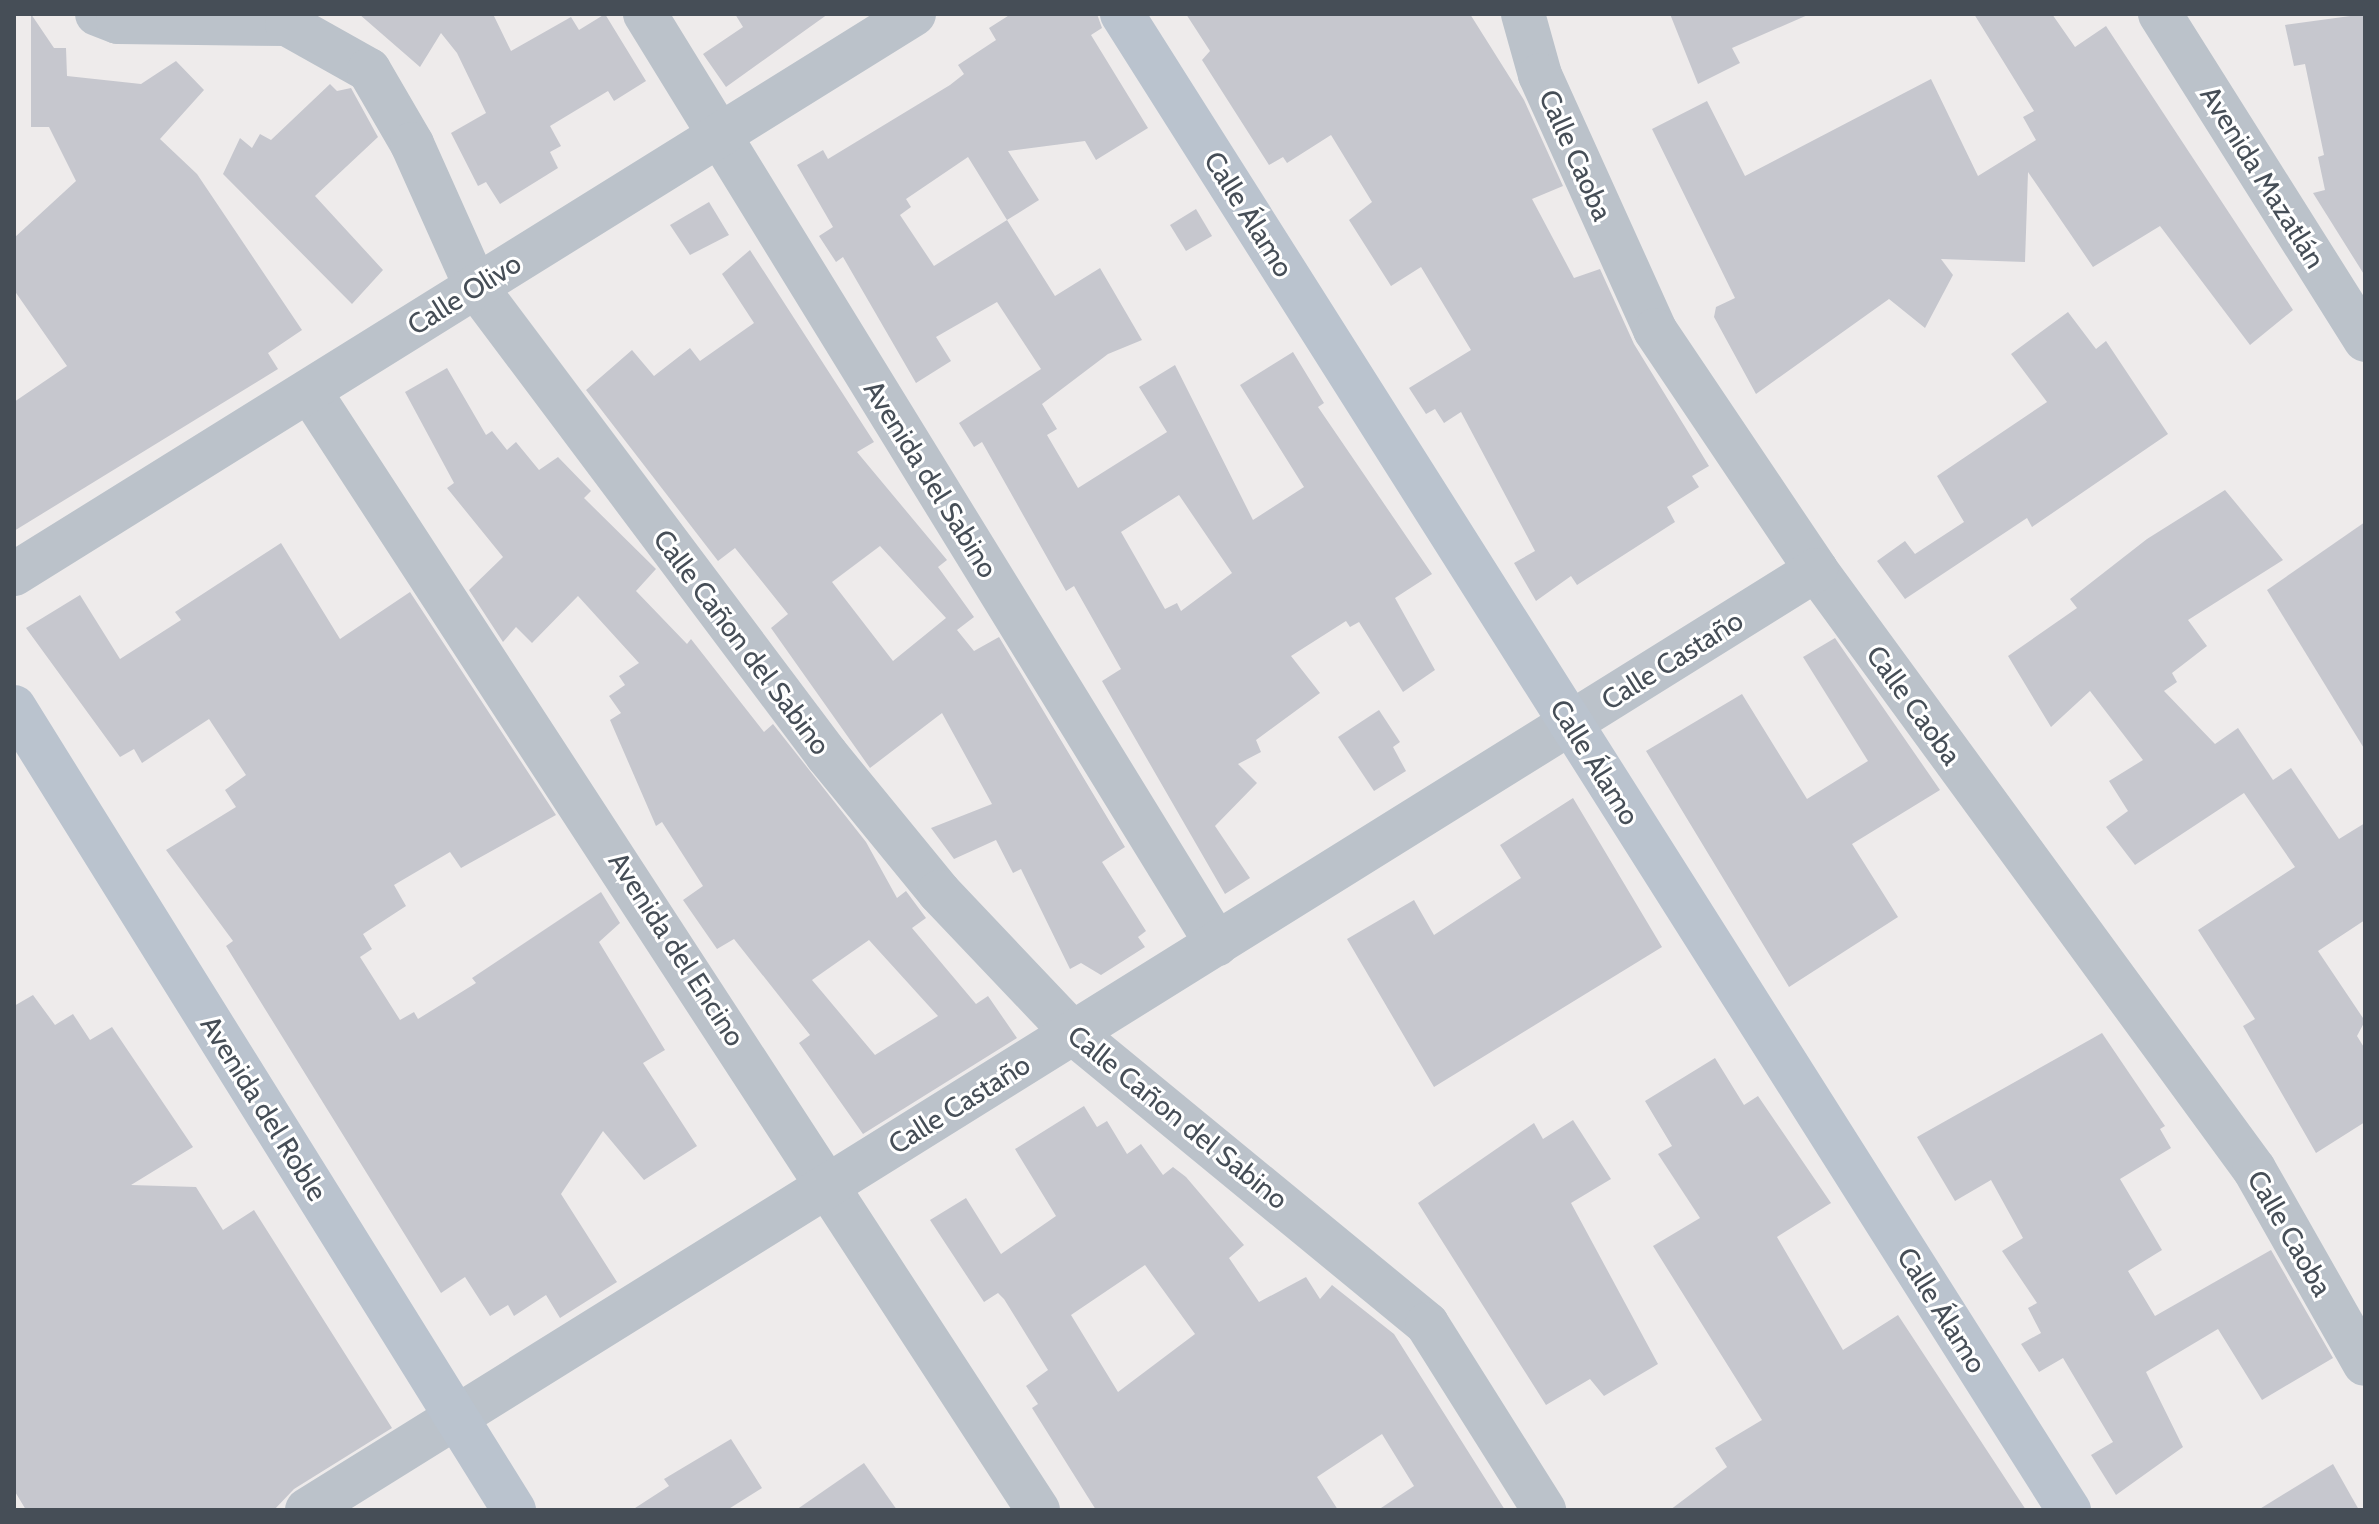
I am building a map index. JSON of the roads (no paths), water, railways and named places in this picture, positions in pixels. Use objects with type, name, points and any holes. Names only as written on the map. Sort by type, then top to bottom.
[{"type":"main road","name":"Calle Álamo","points":[[1122,14],[2069,1510]]},
{"type":"main road","name":"Avenida del Roble","points":[[14,707],[514,1510]]},
{"type":"street","name":"Calle Cañon del Sabino","points":[[97,14],[118,22],[287,24],[369,70],[412,144],[476,287],[827,755],[939,892],[1073,1033],[1427,1324],[1544,1510]]},
{"type":"street","name":"Avenida del Sabino","points":[[645,14],[1217,944]]},
{"type":"street","name":"Calle Olivo","points":[[14,574],[914,14]]},
{"type":"street","name":"Calle Caoba","points":[[1523,14],[1540,75],[1655,330],[1816,570],[2254,1169],[2365,1364]]},
{"type":"street","name":"Avenida Mazatlán","points":[[2160,14],[2365,340]]},
{"type":"street","name":"Avenida del Encino","points":[[310,392],[831,1184],[1038,1510]]},
{"type":"street","name":"Calle Castaño","points":[[307,1510],[1816,570]]}]
